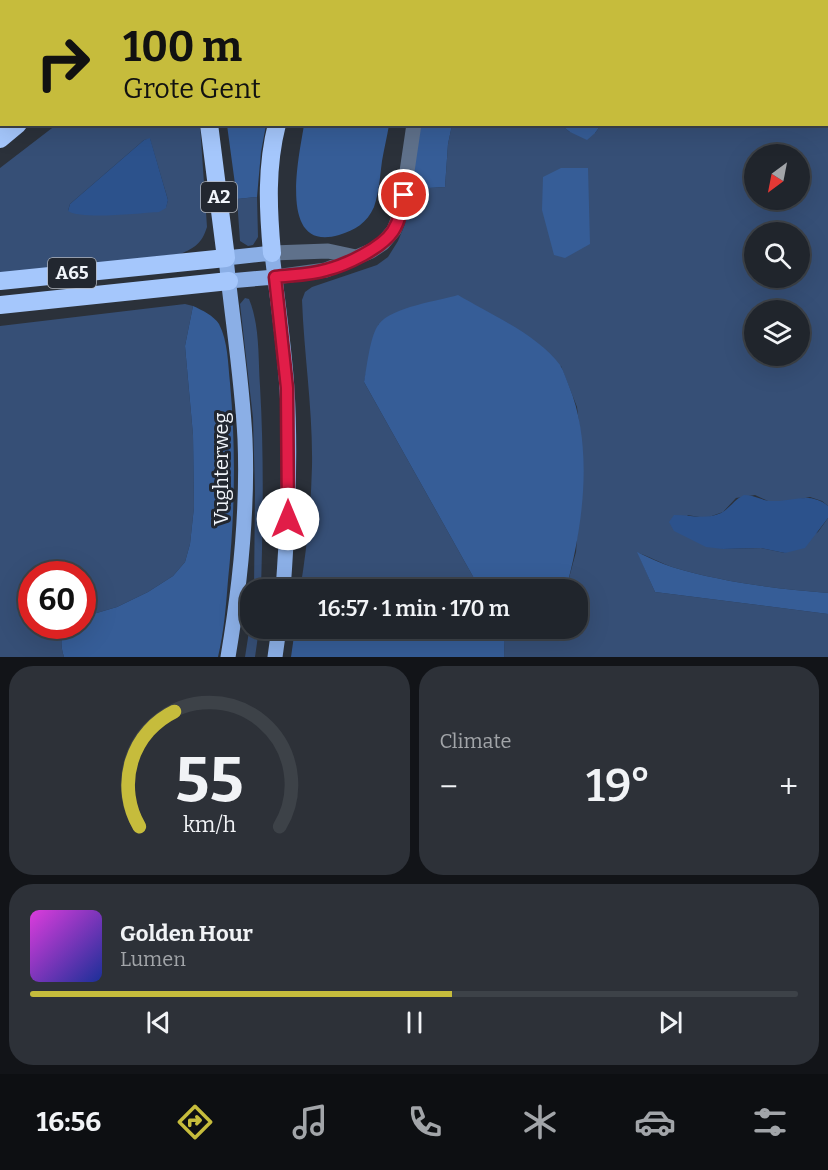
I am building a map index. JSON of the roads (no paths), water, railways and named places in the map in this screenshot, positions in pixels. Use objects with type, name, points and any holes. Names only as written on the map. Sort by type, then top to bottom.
[{"type":"highway","points":[[0,139],[16,126]]},
{"type":"highway","name":"A2","points":[[208,126],[226,258]]},
{"type":"highway","points":[[272,253],[269,222],[269,172],[277,126]]},
{"type":"highway","name":"A65","points":[[0,281],[226,258]]},
{"type":"highway","name":"A65","points":[[0,305],[229,281]]},
{"type":"main road","points":[[226,258],[272,253],[283,340],[288,429],[288,519],[284,579]]},
{"type":"main road","name":"Vughterweg","points":[[226,258],[238,349],[245,441],[240,574],[228,657]]},
{"type":"main road","points":[[229,281],[275,277]]},
{"type":"main road","points":[[275,657],[277,639]]},
{"type":"street","points":[[275,277],[326,270],[371,251],[383,243],[394,230],[401,212],[414,126]]},
{"type":"street","points":[[272,253],[328,251],[356,257]]}]
